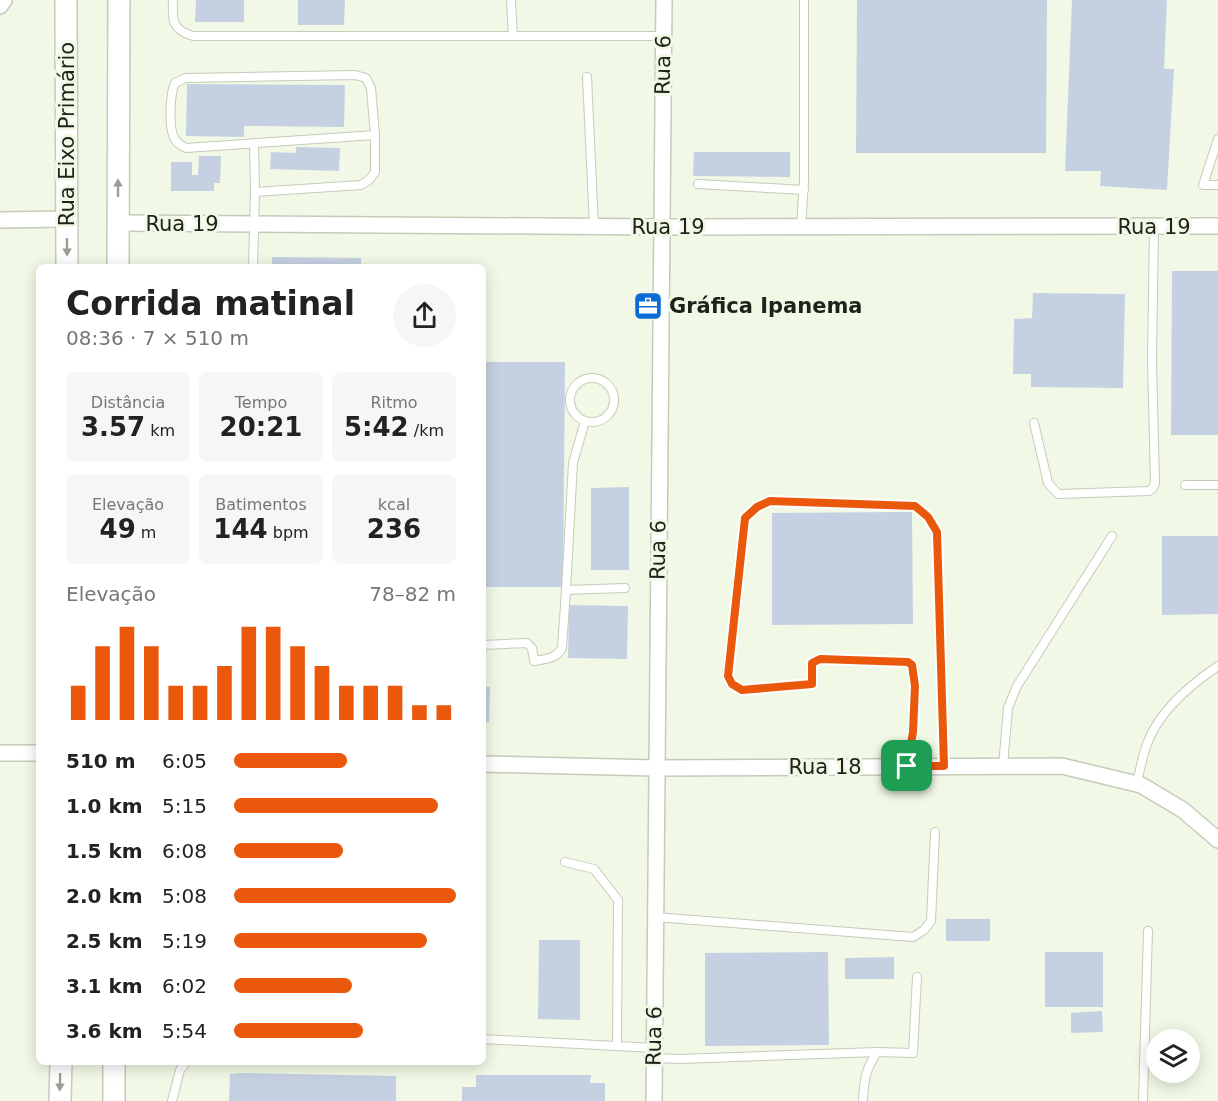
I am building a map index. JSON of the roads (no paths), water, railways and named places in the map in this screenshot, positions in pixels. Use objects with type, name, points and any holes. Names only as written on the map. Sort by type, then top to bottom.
[{"type":"street","points":[[0,6],[4,0]]},
{"type":"street","name":"Rua Eixo Primário","points":[[66,0],[67,264]]},
{"type":"street","points":[[118,264],[119,0]]},
{"type":"street","name":"Rua 6","points":[[654,1101],[664,0]]},
{"type":"street","points":[[0,220],[66,219]]},
{"type":"street","name":"Rua 19","points":[[118,223],[594,227],[1218,226]]},
{"type":"street","points":[[0,753],[36,753]]},
{"type":"street","name":"Rua 18","points":[[486,764],[656,768],[1062,766],[1141,785],[1183,810],[1216,836]]},
{"type":"street","points":[[60,1101],[61,1065]]},
{"type":"street","points":[[114,1065],[114,1101]]},
{"type":"lane","points":[[172,0],[175,25],[181,33],[193,36],[664,36]]},
{"type":"lane","points":[[511,0],[513,36]]},
{"type":"lane","points":[[801,227],[804,190],[804,0]]},
{"type":"lane","points":[[255,192],[361,185],[369,180],[375,172],[375,135],[371,88],[366,78],[355,75],[186,78],[175,83],[171,91],[173,135],[178,144],[186,148],[375,135]]},
{"type":"lane","points":[[587,77],[594,227]]},
{"type":"lane","points":[[1218,140],[1203,185],[1218,185]]},
{"type":"lane","points":[[253,264],[254,143]]},
{"type":"lane","points":[[698,184],[804,190]]},
{"type":"lane","points":[[1034,423],[1048,483],[1058,494],[1149,491],[1153,488],[1154,226]]},
{"type":"lane","points":[[585,378],[599,378],[610,386],[613,393],[613,406],[605,418],[599,421],[585,421],[574,413],[571,406],[571,393],[574,386],[585,378]]},
{"type":"lane","points":[[486,645],[527,643],[532,648],[534,661],[552,658],[559,654],[562,648],[573,463],[585,421]]},
{"type":"lane","points":[[1185,485],[1218,485]]},
{"type":"lane","points":[[907,766],[913,732],[915,686],[912,665],[908,662],[820,659],[812,663],[812,684],[742,690],[732,684],[728,676],[745,518],[757,507],[770,501],[915,506],[928,517],[937,532],[944,766]]},
{"type":"lane","points":[[1003,766],[1008,708],[1017,686],[1112,536]]},
{"type":"lane","points":[[566,590],[624,588]]},
{"type":"lane","points":[[1137,785],[1147,744],[1160,720],[1180,697],[1218,666]]},
{"type":"lane","points":[[655,917],[913,937],[924,930],[931,921],[935,832]]},
{"type":"lane","points":[[565,862],[594,869],[618,900],[617,1046]]},
{"type":"lane","points":[[1143,1101],[1148,931]]},
{"type":"lane","points":[[486,1039],[617,1046],[680,1059],[877,1052],[913,1053],[917,977]]},
{"type":"lane","points":[[863,1101],[867,1067],[877,1052]]},
{"type":"lane","points":[[172,1101],[180,1070],[184,1065]]},
{"type":"place","name":"Gráfica Ipanema","points":[[648,306]]}]
